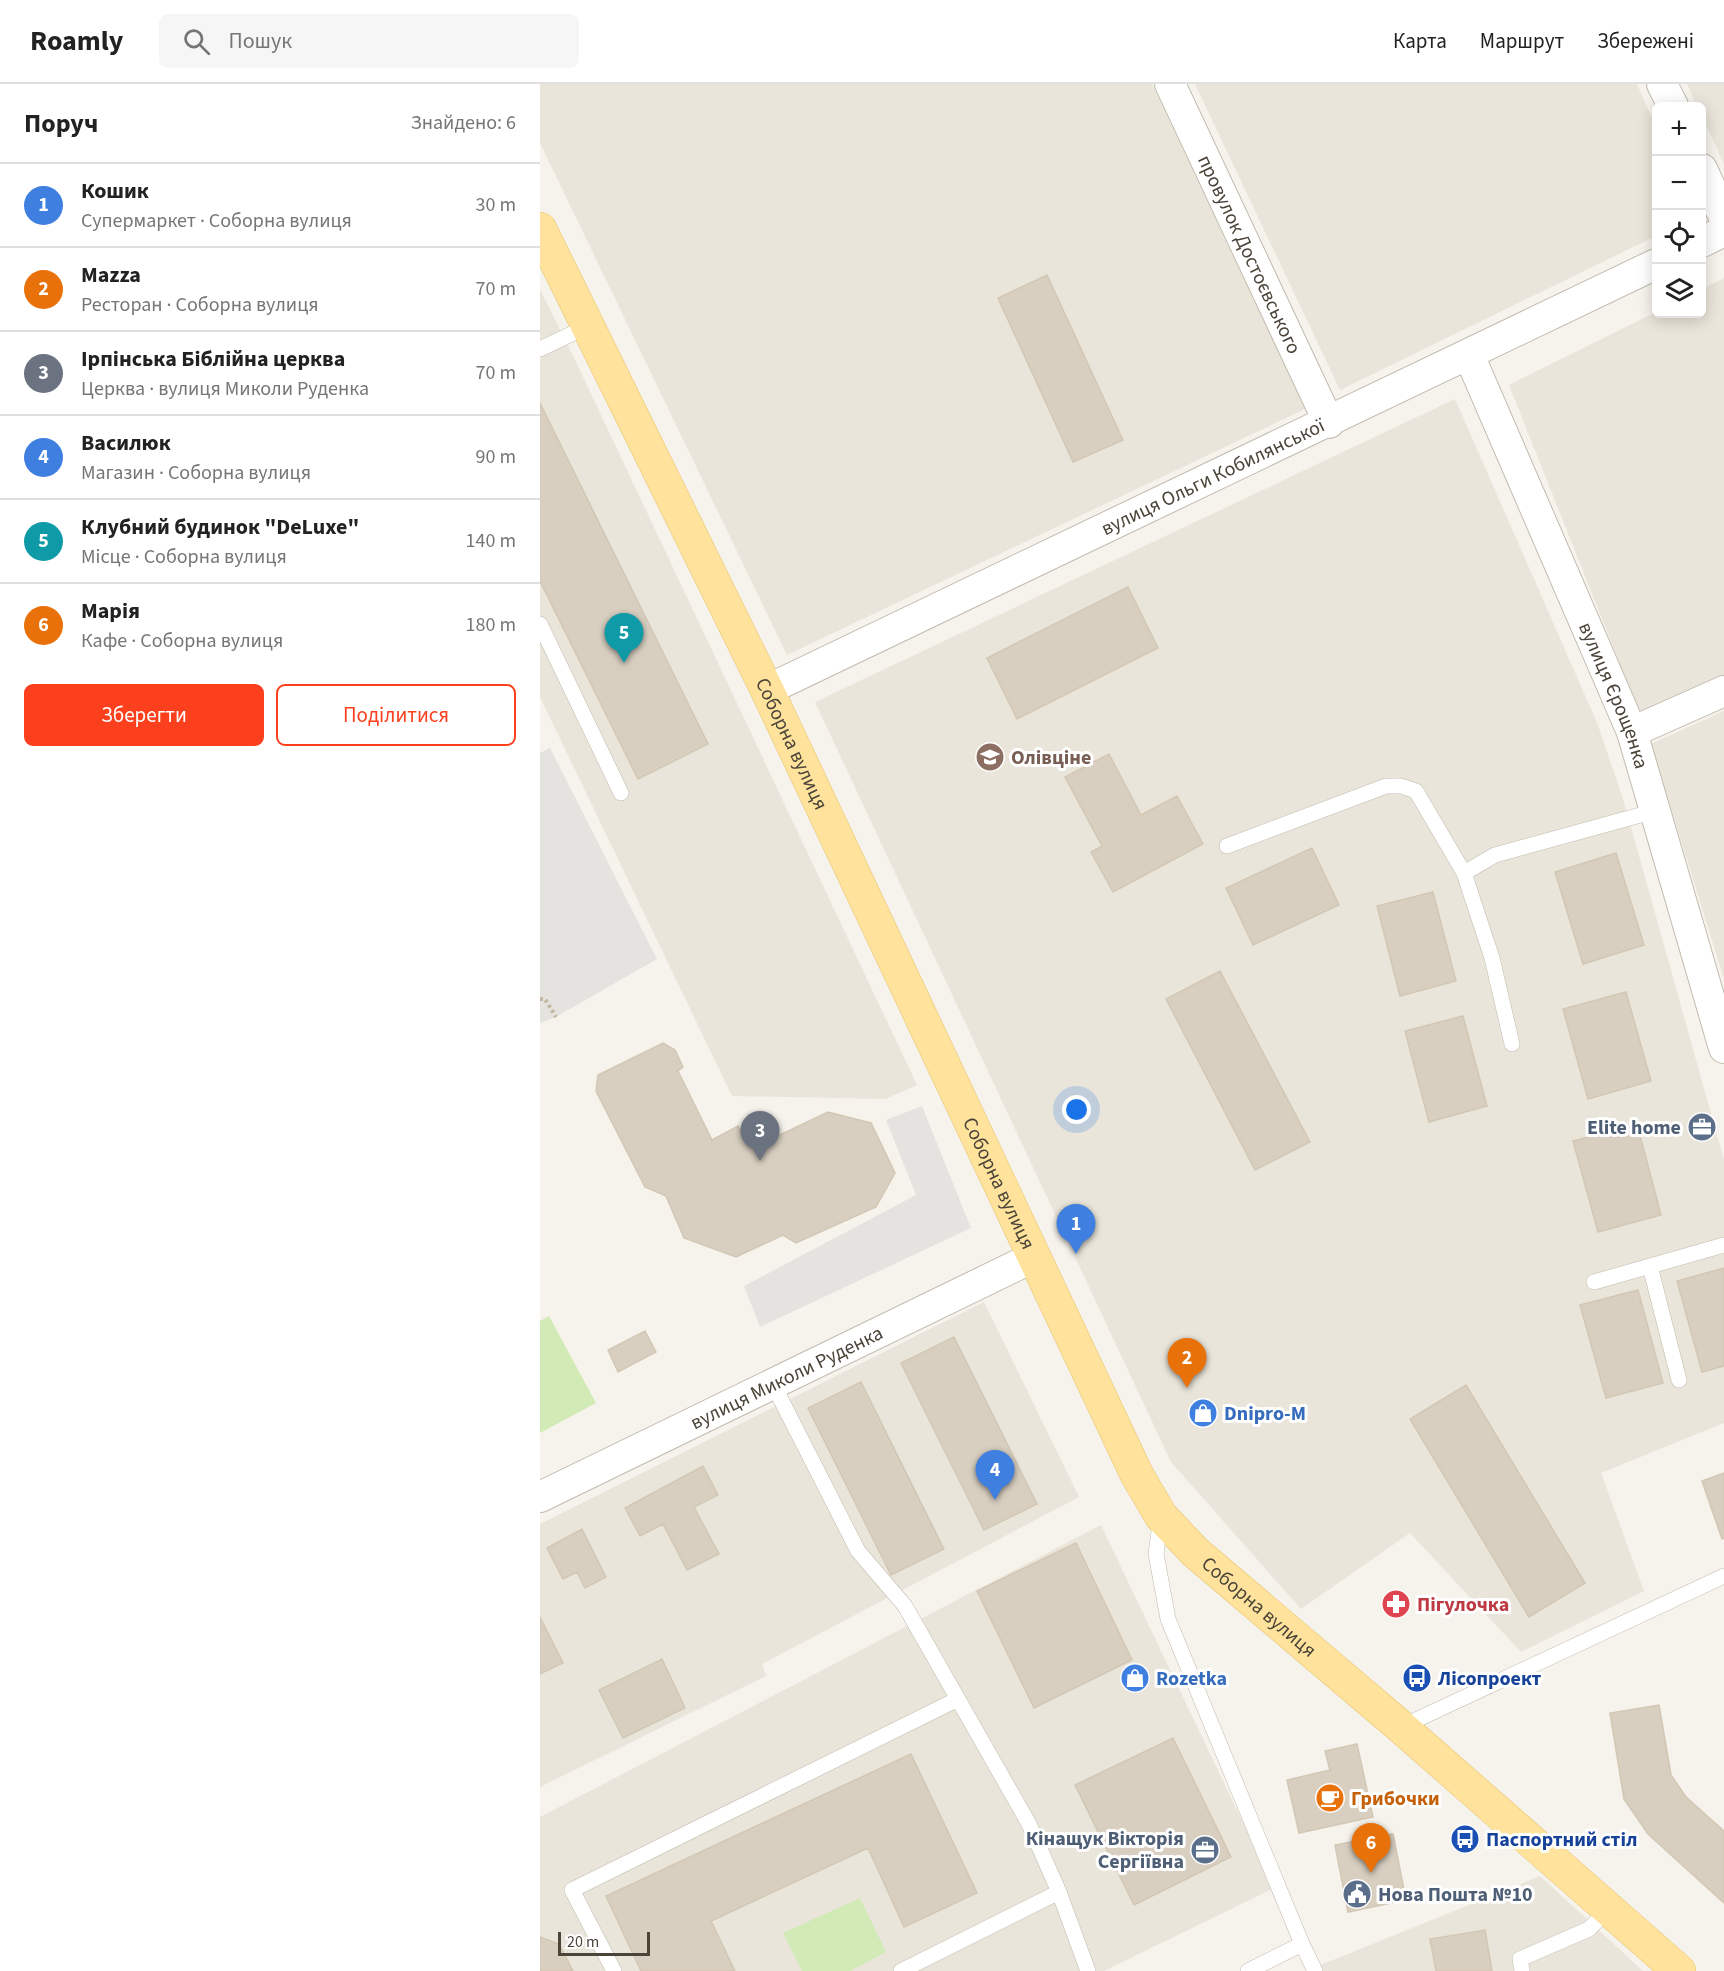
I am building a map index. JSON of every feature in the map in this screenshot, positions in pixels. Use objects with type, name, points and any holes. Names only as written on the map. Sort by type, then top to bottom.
[{"type":"main road","name":"Соборна вулиця","points":[[540,228],[766,690],[1137,1475],[1161,1516],[1195,1552],[1401,1727],[1678,1971]]},
{"type":"street","name":"провулок Достоєвського","points":[[1170,84],[1329,423]]},
{"type":"street","points":[[1662,84],[1671,102]]},
{"type":"street","points":[[1706,179],[1724,217]]},
{"type":"street","points":[[1706,240],[1724,231]]},
{"type":"street","name":"вулиця Ольги Кобилянської","points":[[766,690],[1329,423],[1652,266]]},
{"type":"street","name":"вулиця Єрощенка","points":[[1469,355],[1632,732],[1724,1048]]},
{"type":"street","points":[[1632,732],[1724,691]]},
{"type":"street","name":"вулиця Миколи Руденка","points":[[540,1497],[1034,1257]]},
{"type":"lane","points":[[540,349],[588,326]]},
{"type":"lane","points":[[540,624],[621,793]]},
{"type":"lane","points":[[1227,846],[1386,786],[1401,786],[1416,791],[1464,873],[1492,958],[1512,1044]]},
{"type":"lane","points":[[1464,873],[1495,855],[1655,811]]},
{"type":"lane","points":[[1594,1281],[1724,1245]]},
{"type":"lane","points":[[1650,1266],[1679,1380]]},
{"type":"lane","points":[[773,1384],[858,1551],[905,1606],[1029,1824],[1059,1892],[1088,1971]]},
{"type":"lane","points":[[1161,1516],[1156,1554],[1168,1619],[1315,1971]]},
{"type":"lane","points":[[1401,1727],[1724,1576]]},
{"type":"lane","points":[[614,1971],[572,1890],[958,1699]]},
{"type":"lane","points":[[901,1971],[1059,1892]]},
{"type":"lane","points":[[1522,1971],[1520,1959],[1588,1929],[1608,1909]]},
{"type":"lane","points":[[1248,1971],[1302,1944]]},
{"type":"path","points":[[540,999],[545,999],[556,1017]]},
{"type":"shaded area","points":[[540,84],[1152,84],[1305,409],[787,655],[540,143]]},
{"type":"shaded area","points":[[1195,84],[1637,84],[1652,118],[1652,238],[1340,390]]},
{"type":"shaded area","points":[[1687,84],[1724,84],[1724,164],[1706,125],[1706,102],[1695,102]]},
{"type":"shaded area","points":[[1724,278],[1724,679],[1641,717],[1509,385],[1652,314],[1652,318],[1706,318],[1706,287]]},
{"type":"shaded area","points":[[540,289],[917,1085],[885,1099],[732,1096],[540,697]]},
{"type":"shaded area","points":[[1455,399],[1598,725],[1624,802],[1724,1160],[1724,1423],[1601,1473],[1644,1591],[1521,1652],[1410,1533],[1301,1609],[1171,1462],[815,702]]},
{"type":"shaded area","points":[[1724,711],[1724,979],[1651,744]]},
{"type":"shaded area","points":[[550,748],[657,959],[556,1017],[540,1023],[540,753]]},
{"type":"shaded area","points":[[922,1106],[971,1228],[760,1327],[744,1286],[916,1195],[886,1120]]},
{"type":"shaded area","points":[[984,1302],[1079,1497],[762,1664],[766,1676],[540,1787],[540,1524]]},
{"type":"shaded area","points":[[1101,1525],[1274,1888],[1104,1971],[540,1971],[540,1817]]},
{"type":"shaded area","points":[[1540,1876],[1643,1971],[1306,1971]]},
{"type":"green space","points":[[549,1316],[596,1403],[540,1433],[540,1321]]},
{"type":"green space","points":[[860,1898],[886,1952],[850,1971],[802,1971],[783,1933]]},
{"type":"building","points":[[1047,275],[1123,440],[1073,462],[998,298]]},
{"type":"building","points":[[540,403],[708,744],[638,779],[540,581]]},
{"type":"building","points":[[1128,587],[1158,648],[1017,719],[987,658]]},
{"type":"building","points":[[1109,754],[1141,815],[1177,796],[1203,844],[1113,892],[1091,852],[1102,846],[1065,777]]},
{"type":"building","points":[[1312,848],[1339,905],[1253,945],[1226,888]]},
{"type":"building","points":[[1616,853],[1644,945],[1583,964],[1555,872]]},
{"type":"building","points":[[1433,892],[1456,981],[1400,996],[1377,906]]},
{"type":"building","points":[[1220,971],[1310,1142],[1255,1170],[1166,999]]},
{"type":"building","points":[[1626,992],[1651,1081],[1588,1099],[1563,1009]]},
{"type":"building","points":[[1463,1016],[1487,1106],[1429,1122],[1405,1031]]},
{"type":"building","points":[[663,1043],[675,1050],[683,1067],[678,1071],[712,1140],[738,1126],[750,1149],[828,1112],[871,1123],[895,1173],[876,1207],[796,1243],[783,1235],[736,1257],[684,1238],[666,1196],[645,1187],[596,1091],[598,1075]]},
{"type":"building","points":[[1637,1124],[1661,1215],[1598,1232],[1573,1141]]},
{"type":"building","points":[[1724,1268],[1724,1366],[1702,1372],[1677,1281]]},
{"type":"building","points":[[1638,1290],[1663,1383],[1606,1398],[1580,1305]]},
{"type":"building","points":[[645,1331],[656,1352],[618,1372],[608,1350]]},
{"type":"building","points":[[954,1337],[1037,1504],[984,1530],[901,1363]]},
{"type":"building","points":[[861,1382],[944,1549],[891,1575],[808,1408]]},
{"type":"building","points":[[1466,1385],[1585,1583],[1529,1617],[1410,1419]]},
{"type":"building","points":[[703,1466],[718,1495],[694,1507],[719,1554],[687,1570],[663,1524],[640,1536],[625,1508]]},
{"type":"building","points":[[1724,1473],[1724,1538],[1722,1539],[1702,1481]]},
{"type":"building","points":[[582,1529],[606,1577],[585,1588],[577,1572],[563,1579],[547,1548]]},
{"type":"building","points":[[1076,1543],[1132,1660],[1034,1708],[977,1591]]},
{"type":"building","points":[[540,1617],[563,1663],[540,1674]]},
{"type":"building","points":[[662,1659],[685,1708],[623,1738],[599,1690]]},
{"type":"building","points":[[1659,1705],[1671,1775],[1686,1797],[1724,1831],[1724,1903],[1648,1834],[1624,1799],[1610,1713]]},
{"type":"building","points":[[1173,1738],[1231,1857],[1134,1905],[1075,1785]]},
{"type":"building","name":"Грибочки","points":[[1357,1744],[1373,1817],[1299,1833],[1287,1780],[1330,1770],[1325,1751]]},
{"type":"building","points":[[911,1754],[977,1893],[904,1927],[868,1848],[711,1921],[735,1971],[641,1971],[606,1896]]},
{"type":"building","points":[[1393,1834],[1406,1900],[1348,1912],[1335,1845]]},
{"type":"building","points":[[1485,1930],[1492,1971],[1436,1971],[1430,1939]]},
{"type":"building","points":[[540,1937],[559,1944],[573,1971],[540,1971]]},
{"type":"place","name":"Клубний будинок \"DeLuxe\"","points":[[624,663]]},
{"type":"place","name":"Олівціне","points":[[990,757]]},
{"type":"place","name":"Elite home","points":[[1702,1127]]},
{"type":"place","name":"Ірпінська Біблійна церква","points":[[760,1161]]},
{"type":"place","name":"Кошик","points":[[1076,1254]]},
{"type":"place","name":"Mazza","points":[[1187,1388]]},
{"type":"place","name":"Dnipro-M","points":[[1203,1413]]},
{"type":"place","name":"Василюк","points":[[995,1500]]},
{"type":"place","name":"Пігулочка","points":[[1396,1604]]},
{"type":"place","name":"Rozetka","points":[[1135,1678]]},
{"type":"place","name":"Лісопроект","points":[[1417,1678]]},
{"type":"place","name":"Грибочки","points":[[1330,1798]]},
{"type":"place","name":"Паспортний стіл","points":[[1465,1839]]},
{"type":"place","name":"Кінащук Вікторія Сергіївна","points":[[1205,1850]]},
{"type":"place","name":"Марія","points":[[1371,1873]]},
{"type":"place","name":"Нова Пошта №10","points":[[1357,1894]]}]
